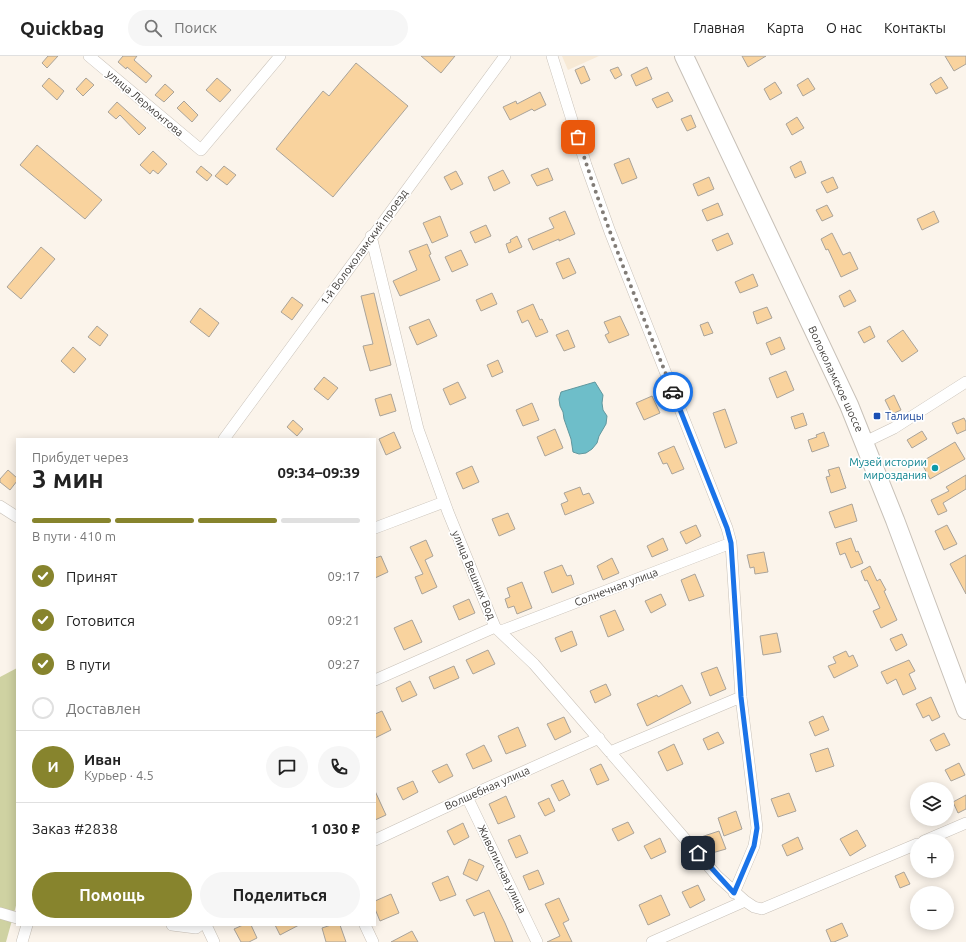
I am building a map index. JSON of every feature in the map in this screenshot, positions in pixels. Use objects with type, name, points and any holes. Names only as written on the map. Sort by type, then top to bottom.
[{"type":"main road","name":"Волоколамское шоссе","points":[[684,56],[831,366],[869,440],[908,525],[966,681]]},
{"type":"main road","name":"Волоколамское шоссе","points":[[695,56],[858,400],[869,440],[966,710]]},
{"type":"street","name":"улица Лермонтова","points":[[89,56],[201,150],[280,56]]},
{"type":"street","name":"1-й Волоколамский проезд","points":[[225,438],[371,236],[505,56]]},
{"type":"street","points":[[552,56],[586,165],[610,232],[718,506],[731,543],[741,697],[757,828],[754,846],[734,893]]},
{"type":"street","name":"улица Вешних Вод","points":[[371,236],[418,429],[444,502],[498,629],[534,664],[717,876],[734,893],[754,907],[762,909],[910,847]]},
{"type":"street","points":[[869,440],[894,428],[966,382]]},
{"type":"street","points":[[376,528],[444,502]]},
{"type":"street","points":[[0,506],[16,516]]},
{"type":"street","name":"Солнечная улица","points":[[376,680],[498,629],[731,543]]},
{"type":"street","points":[[610,752],[741,697]]},
{"type":"street","name":"Волшебная улица","points":[[376,840],[599,738]]},
{"type":"street","name":"Живописная улица","points":[[467,797],[537,942]]},
{"type":"street","points":[[940,834],[966,823]]},
{"type":"street","points":[[652,942],[745,901]]},
{"type":"street","points":[[0,913],[16,918]]},
{"type":"street","points":[[22,942],[27,926]]},
{"type":"street","points":[[199,926],[214,942]]},
{"type":"street","points":[[365,926],[373,942]]},
{"type":"shaded area","points":[[562,56],[599,56],[568,70]]},
{"type":"green space","points":[[16,669],[16,906],[6,942],[0,942],[0,677]]},
{"type":"water","points":[[595,382],[603,395],[603,410],[607,416],[606,424],[597,443],[592,449],[586,453],[579,454],[573,452],[571,439],[559,399],[561,392]]},
{"type":"building","points":[[48,56],[58,56],[47,68],[42,63]]},
{"type":"building","points":[[123,56],[137,56],[134,60],[152,76],[146,83],[127,67],[126,69],[118,62]]},
{"type":"building","points":[[421,56],[455,56],[441,73]]},
{"type":"building","points":[[742,56],[766,56],[748,67]]},
{"type":"building","points":[[945,56],[966,56],[966,64],[954,71]]},
{"type":"building","points":[[356,63],[408,106],[333,197],[276,149],[323,91],[329,96]]},
{"type":"building","points":[[584,66],[590,80],[581,84],[575,70]]},
{"type":"building","points":[[618,67],[622,75],[615,79],[610,70]]},
{"type":"building","points":[[647,67],[652,79],[636,86],[631,75]]},
{"type":"building","points":[[941,77],[948,88],[936,94],[930,84]]},
{"type":"building","points":[[49,78],[64,91],[57,100],[42,86]]},
{"type":"building","points":[[86,78],[94,85],[83,96],[76,89]]},
{"type":"building","points":[[217,78],[231,90],[220,102],[206,90]]},
{"type":"building","points":[[808,78],[815,89],[803,96],[797,85]]},
{"type":"building","points":[[775,82],[782,93],[770,100],[764,89]]},
{"type":"building","points":[[165,84],[174,92],[164,102],[155,95]]},
{"type":"building","points":[[540,92],[546,105],[534,111],[532,109],[510,120],[503,107],[516,101],[517,104]]},
{"type":"building","points":[[668,92],[673,101],[657,108],[652,99]]},
{"type":"building","points":[[184,101],[198,115],[192,122],[177,108]]},
{"type":"building","points":[[117,102],[146,128],[139,135],[120,115],[116,119],[108,112]]},
{"type":"building","points":[[691,115],[696,127],[687,131],[681,119]]},
{"type":"building","points":[[797,117],[804,128],[792,135],[786,124]]},
{"type":"building","points":[[37,145],[102,200],[85,219],[20,165]]},
{"type":"building","points":[[153,151],[167,164],[158,174],[153,170],[150,174],[140,165]]},
{"type":"building","points":[[629,158],[637,178],[622,184],[614,164]]},
{"type":"building","points":[[801,161],[806,173],[795,178],[790,167]]},
{"type":"building","points":[[201,166],[212,175],[207,181],[196,172]]},
{"type":"building","points":[[224,166],[236,175],[227,185],[215,176]]},
{"type":"building","points":[[548,168],[553,180],[537,186],[531,175]]},
{"type":"building","points":[[503,170],[510,183],[494,191],[488,177]]},
{"type":"building","points":[[456,171],[463,184],[451,190],[444,177]]},
{"type":"building","points":[[709,177],[714,189],[698,196],[693,184]]},
{"type":"building","points":[[833,177],[838,188],[827,193],[821,182]]},
{"type":"building","points":[[718,203],[723,215],[707,221],[702,210]]},
{"type":"building","points":[[827,205],[833,216],[822,221],[816,210]]},
{"type":"building","points":[[565,211],[575,234],[533,250],[528,239],[554,228],[549,218]]},
{"type":"building","points":[[934,211],[939,222],[922,230],[917,219]]},
{"type":"building","points":[[440,216],[448,236],[432,243],[423,223]]},
{"type":"building","points":[[486,225],[491,236],[475,243],[470,232]]},
{"type":"building","points":[[728,233],[733,244],[717,251],[712,240]]},
{"type":"building","points":[[832,233],[843,255],[850,252],[858,269],[841,277],[828,249],[826,250],[821,239]]},
{"type":"building","points":[[517,236],[522,247],[509,253],[506,244],[511,242],[510,240]]},
{"type":"building","points":[[427,244],[431,254],[429,255],[440,280],[400,296],[393,281],[417,270],[409,251]]},
{"type":"building","points":[[41,247],[55,259],[21,299],[7,287]]},
{"type":"building","points":[[461,250],[468,265],[452,272],[445,257]]},
{"type":"building","points":[[569,258],[576,273],[563,279],[556,263]]},
{"type":"building","points":[[753,274],[758,286],[740,293],[735,282]]},
{"type":"building","points":[[850,290],[856,301],[844,307],[839,296]]},
{"type":"building","points":[[374,293],[391,365],[370,371],[363,346],[373,344],[361,296]]},
{"type":"building","points":[[492,293],[497,304],[481,311],[476,300]]},
{"type":"building","points":[[292,297],[303,305],[292,320],[281,312]]},
{"type":"building","points":[[533,304],[540,320],[542,319],[548,332],[536,337],[528,320],[522,323],[517,311]]},
{"type":"building","points":[[767,307],[772,318],[757,324],[753,312]]},
{"type":"building","points":[[200,308],[219,323],[209,337],[190,322]]},
{"type":"building","points":[[620,316],[629,335],[609,343],[605,335],[609,333],[604,322]]},
{"type":"building","points":[[429,319],[437,336],[417,345],[409,327]]},
{"type":"building","points":[[708,322],[713,333],[704,336],[700,325]]},
{"type":"building","points":[[97,326],[108,335],[100,346],[88,337]]},
{"type":"building","points":[[870,326],[875,337],[864,343],[858,332]]},
{"type":"building","points":[[568,330],[575,347],[564,351],[556,335]]},
{"type":"building","points":[[903,330],[918,351],[902,362],[887,341]]},
{"type":"building","points":[[780,337],[785,349],[771,355],[766,343]]},
{"type":"building","points":[[73,347],[86,359],[74,373],[61,361]]},
{"type":"building","points":[[498,360],[503,372],[492,377],[487,365]]},
{"type":"building","points":[[786,371],[794,390],[777,398],[769,378]]},
{"type":"building","points":[[324,377],[338,388],[328,400],[314,389]]},
{"type":"building","points":[[458,382],[466,398],[450,405],[443,389]]},
{"type":"building","points":[[391,394],[396,411],[380,416],[375,399]]},
{"type":"building","points":[[894,395],[901,410],[892,414],[885,400]]},
{"type":"building","points":[[652,396],[660,413],[644,420],[636,403]]},
{"type":"building","points":[[532,403],[539,420],[523,426],[516,410]]},
{"type":"building","points":[[725,409],[737,443],[725,448],[713,413]]},
{"type":"building","points":[[803,413],[807,425],[795,429],[791,417]]},
{"type":"building","points":[[964,418],[966,422],[966,430],[957,434],[952,423]]},
{"type":"building","points":[[293,420],[303,429],[297,436],[287,427]]},
{"type":"building","points":[[555,429],[563,448],[545,456],[537,437]]},
{"type":"building","points":[[922,431],[927,439],[912,448],[907,440]]},
{"type":"building","points":[[394,432],[401,448],[386,455],[379,439]]},
{"type":"building","points":[[824,432],[829,446],[812,452],[808,440],[817,437],[816,435]]},
{"type":"building","points":[[955,442],[965,459],[930,479],[921,462]]},
{"type":"building","points":[[674,446],[684,469],[672,474],[667,463],[663,464],[658,453]]},
{"type":"building","points":[[472,466],[479,482],[463,489],[456,473]]},
{"type":"building","points":[[839,467],[846,488],[831,493],[826,477],[830,476],[828,470]]},
{"type":"building","points":[[8,470],[16,477],[16,482],[10,490],[0,482],[0,479]]},
{"type":"building","points":[[966,475],[966,489],[943,503],[947,511],[938,515],[931,500],[949,491],[946,487]]},
{"type":"building","points":[[580,487],[583,495],[589,493],[594,503],[565,515],[561,504],[568,501],[564,493]]},
{"type":"building","points":[[852,504],[857,521],[835,528],[829,512]]},
{"type":"building","points":[[508,513],[515,529],[499,536],[492,519]]},
{"type":"building","points":[[696,525],[701,536],[686,544],[680,532]]},
{"type":"building","points":[[947,525],[957,544],[944,550],[935,531]]},
{"type":"building","points":[[663,538],[668,550],[652,557],[647,546]]},
{"type":"building","points":[[851,538],[856,552],[858,551],[863,563],[851,568],[845,553],[840,555],[836,543]]},
{"type":"building","points":[[426,540],[433,556],[425,560],[437,587],[422,594],[415,577],[423,574],[410,547]]},
{"type":"building","points":[[764,552],[768,572],[755,574],[754,567],[750,568],[747,555]]},
{"type":"building","points":[[966,555],[966,594],[950,564]]},
{"type":"building","points":[[381,556],[388,572],[376,578],[376,558]]},
{"type":"building","points":[[612,558],[619,573],[603,580],[597,566]]},
{"type":"building","points":[[562,565],[567,576],[571,575],[574,584],[552,593],[544,572]]},
{"type":"building","points":[[870,566],[877,581],[880,579],[886,590],[884,591],[897,620],[881,628],[873,611],[880,608],[867,580],[865,581],[861,571]]},
{"type":"building","points":[[695,574],[704,596],[689,601],[681,580]]},
{"type":"building","points":[[522,582],[532,608],[517,614],[514,606],[508,608],[505,599],[510,597],[507,588]]},
{"type":"building","points":[[661,594],[666,605],[651,613],[645,601]]},
{"type":"building","points":[[469,599],[475,613],[459,620],[453,606]]},
{"type":"building","points":[[615,610],[624,630],[608,637],[600,616]]},
{"type":"building","points":[[412,620],[422,642],[404,650],[394,628]]},
{"type":"building","points":[[572,631],[577,645],[561,652],[555,638]]},
{"type":"building","points":[[777,633],[781,652],[763,655],[760,636]]},
{"type":"building","points":[[902,634],[907,645],[896,651],[890,639]]},
{"type":"building","points":[[488,650],[495,664],[473,674],[466,660]]},
{"type":"building","points":[[846,651],[849,657],[853,655],[858,666],[834,678],[828,666],[836,663],[833,657]]},
{"type":"building","points":[[909,660],[915,671],[909,674],[916,689],[903,695],[896,679],[887,684],[881,672]]},
{"type":"building","points":[[454,666],[459,678],[434,689],[429,677]]},
{"type":"building","points":[[717,667],[726,689],[710,696],[701,673]]},
{"type":"building","points":[[410,681],[417,695],[402,702],[396,688]]},
{"type":"building","points":[[606,684],[611,695],[595,703],[590,691]]},
{"type":"building","points":[[682,685],[691,703],[647,726],[637,704],[657,695],[658,697]]},
{"type":"building","points":[[931,697],[940,717],[932,721],[929,715],[923,718],[916,704]]},
{"type":"building","points":[[382,711],[391,730],[376,738],[376,714]]},
{"type":"building","points":[[823,716],[829,730],[815,736],[809,722]]},
{"type":"building","points":[[564,717],[571,732],[555,740],[547,724]]},
{"type":"building","points":[[518,727],[526,746],[506,754],[498,736]]},
{"type":"building","points":[[718,732],[724,743],[708,750],[703,739]]},
{"type":"building","points":[[944,733],[950,745],[936,751],[930,740]]},
{"type":"building","points":[[674,744],[683,764],[667,771],[658,752]]},
{"type":"building","points":[[484,745],[492,761],[473,769],[466,754]]},
{"type":"building","points":[[828,748],[834,766],[816,772],[810,754]]},
{"type":"building","points":[[959,763],[965,775],[951,781],[945,770]]},
{"type":"building","points":[[447,764],[453,776],[439,783],[432,771]]},
{"type":"building","points":[[601,764],[609,780],[597,785],[590,769]]},
{"type":"building","points":[[563,780],[570,795],[559,801],[551,785]]},
{"type":"building","points":[[413,781],[418,792],[403,800],[397,788]]},
{"type":"building","points":[[376,793],[386,815],[376,820]]},
{"type":"building","points":[[789,793],[796,811],[778,817],[771,799]]},
{"type":"building","points":[[966,795],[966,809],[958,813],[954,801]]},
{"type":"building","points":[[506,796],[515,817],[498,824],[489,804]]},
{"type":"building","points":[[549,798],[555,811],[545,816],[538,803]]},
{"type":"building","points":[[736,811],[742,829],[724,836],[718,818]]},
{"type":"building","points":[[628,822],[634,833],[618,841],[612,829]]},
{"type":"building","points":[[463,823],[469,837],[454,845],[447,831]]},
{"type":"building","points":[[857,830],[866,846],[850,856],[840,839]]},
{"type":"building","points":[[719,831],[726,849],[712,853],[701,837]]},
{"type":"building","points":[[520,835],[528,853],[516,858],[508,840]]},
{"type":"building","points":[[798,837],[803,849],[787,856],[782,845]]},
{"type":"building","points":[[660,838],[666,852],[651,859],[644,846]]},
{"type":"building","points":[[469,859],[484,866],[477,881],[463,874]]},
{"type":"building","points":[[538,870],[544,884],[529,890],[523,876]]},
{"type":"building","points":[[904,872],[910,884],[900,888],[895,876]]},
{"type":"building","points":[[448,876],[456,895],[440,901],[432,883]]},
{"type":"building","points":[[698,885],[705,900],[690,908],[682,892]]},
{"type":"building","points":[[489,890],[513,942],[495,942],[484,912],[474,916],[466,900]]},
{"type":"building","points":[[391,894],[399,913],[380,921],[376,911],[376,901]]},
{"type":"building","points":[[661,895],[670,915],[648,925],[639,905]]},
{"type":"building","points":[[559,898],[569,920],[563,923],[572,942],[547,942],[560,936],[545,904]]},
{"type":"building","points":[[842,923],[848,936],[831,942],[826,930]]},
{"type":"building","points":[[241,926],[251,926],[257,938],[249,942],[241,942],[234,929]]},
{"type":"building","points":[[276,926],[297,926],[280,935]]},
{"type":"building","points":[[328,926],[340,926],[346,942],[326,942],[322,928]]},
{"type":"building","points":[[412,931],[418,942],[391,942]]},
{"type":"way so far","points":[[578,137],[586,165],[610,232],[673,392]]},
{"type":"place","name":"Талицы","points":[[877,416]]},
{"type":"place","name":"Музей истории мироздания","points":[[935,468]]},
{"type":"route","points":[[673,392],[727,528],[731,543],[741,697],[757,828],[754,846],[734,893],[717,876],[698,853]]}]
